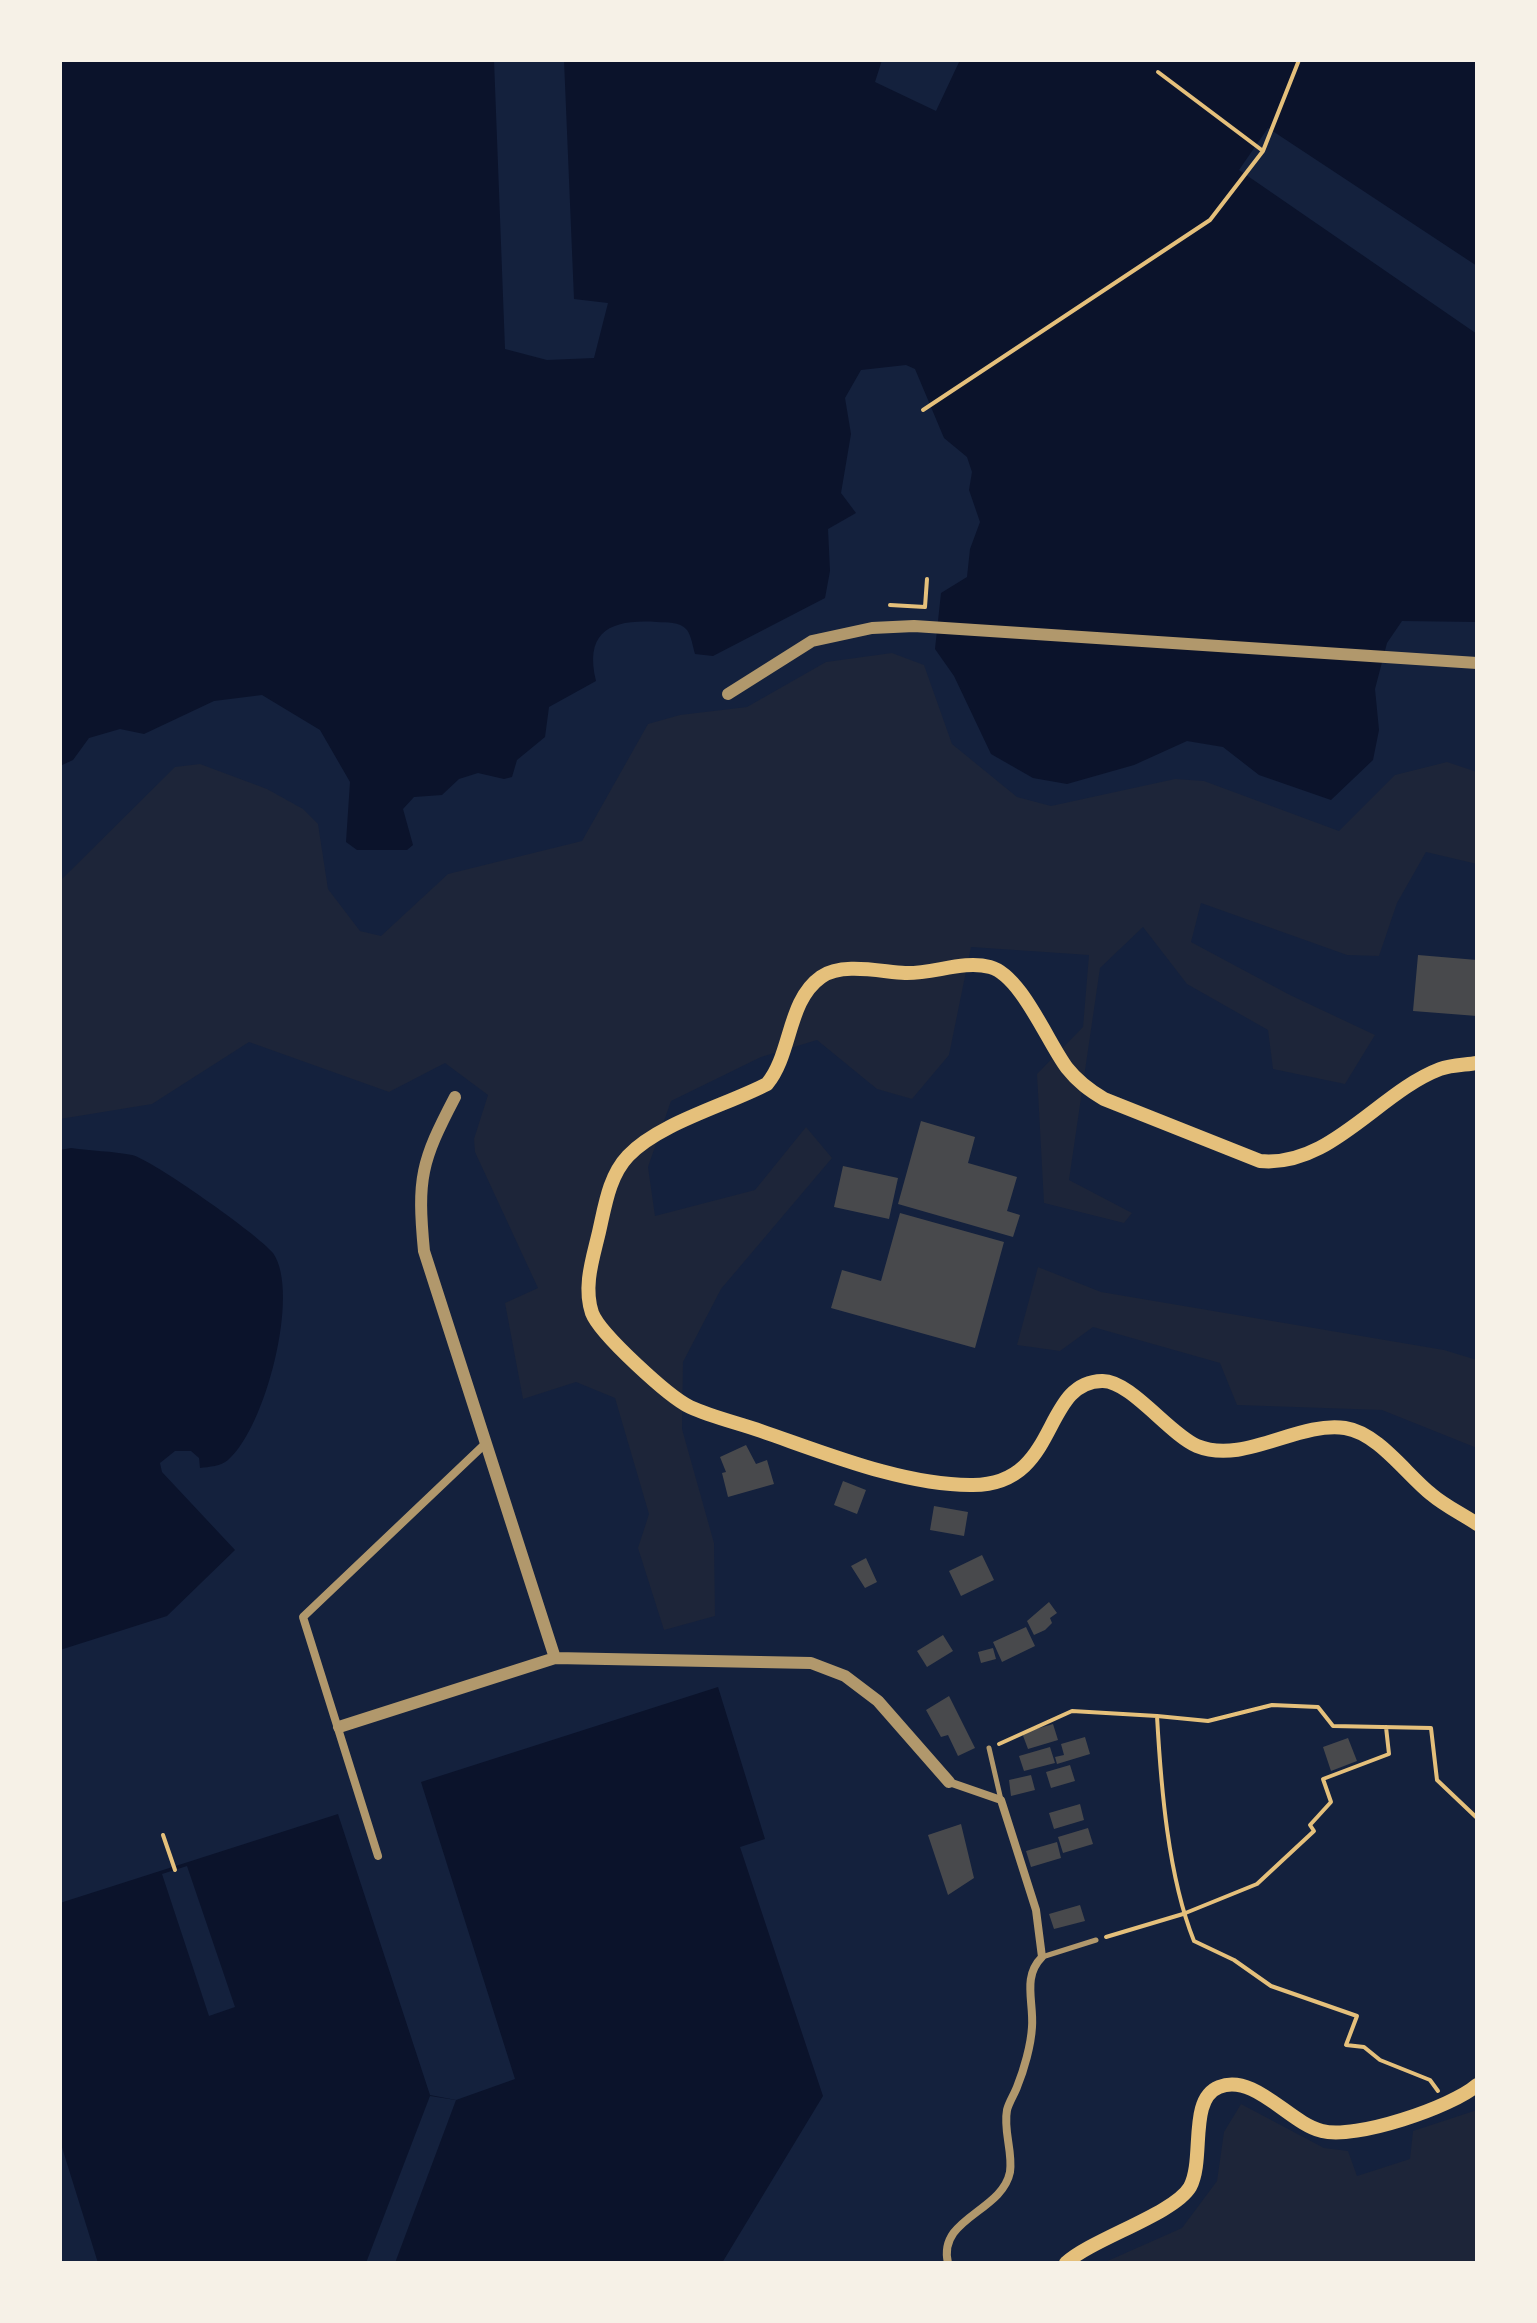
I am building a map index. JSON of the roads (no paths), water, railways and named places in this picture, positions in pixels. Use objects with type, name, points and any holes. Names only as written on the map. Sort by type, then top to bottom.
[{"type":"main road","points":[[1477,1063],[1439,1070],[1313,1150],[1282,1163],[1260,1161],[1104,1099],[1084,1087],[1066,1067],[1018,991],[1006,976],[991,967],[913,973],[844,969],[823,975],[810,987],[791,1024],[779,1070],[767,1084],[670,1129],[627,1157],[610,1184],[588,1281],[592,1311],[602,1330],[687,1406],[930,1482],[993,1484],[1015,1476],[1027,1467],[1073,1394],[1089,1383],[1105,1380],[1122,1388],[1183,1438],[1200,1447],[1230,1451],[1344,1428],[1368,1438],[1433,1496],[1477,1524]]},
{"type":"main road","points":[[1066,2263],[1189,2189],[1198,2166],[1200,2108],[1216,2087],[1231,2083],[1254,2090],[1302,2125],[1325,2133],[1369,2129],[1464,2097],[1477,2085]]},
{"type":"street","points":[[728,694],[812,641],[872,628],[914,626],[1477,663]]},
{"type":"street","points":[[455,1097],[427,1150],[419,1197],[424,1251],[555,1658]]},
{"type":"street","points":[[378,1856],[303,1617],[486,1443]]},
{"type":"street","points":[[339,1727],[555,1658],[811,1663],[845,1676],[878,1701],[949,1782],[1001,1800],[1036,1910],[1042,1957],[1033,1966],[1029,1996],[1033,2026],[1018,2085],[1007,2108],[1009,2175],[1000,2191],[949,2236],[945,2249],[948,2263]]},
{"type":"lane","points":[[989,1748],[1001,1800]]},
{"type":"lane","points":[[1042,1957],[1096,1940]]}]
